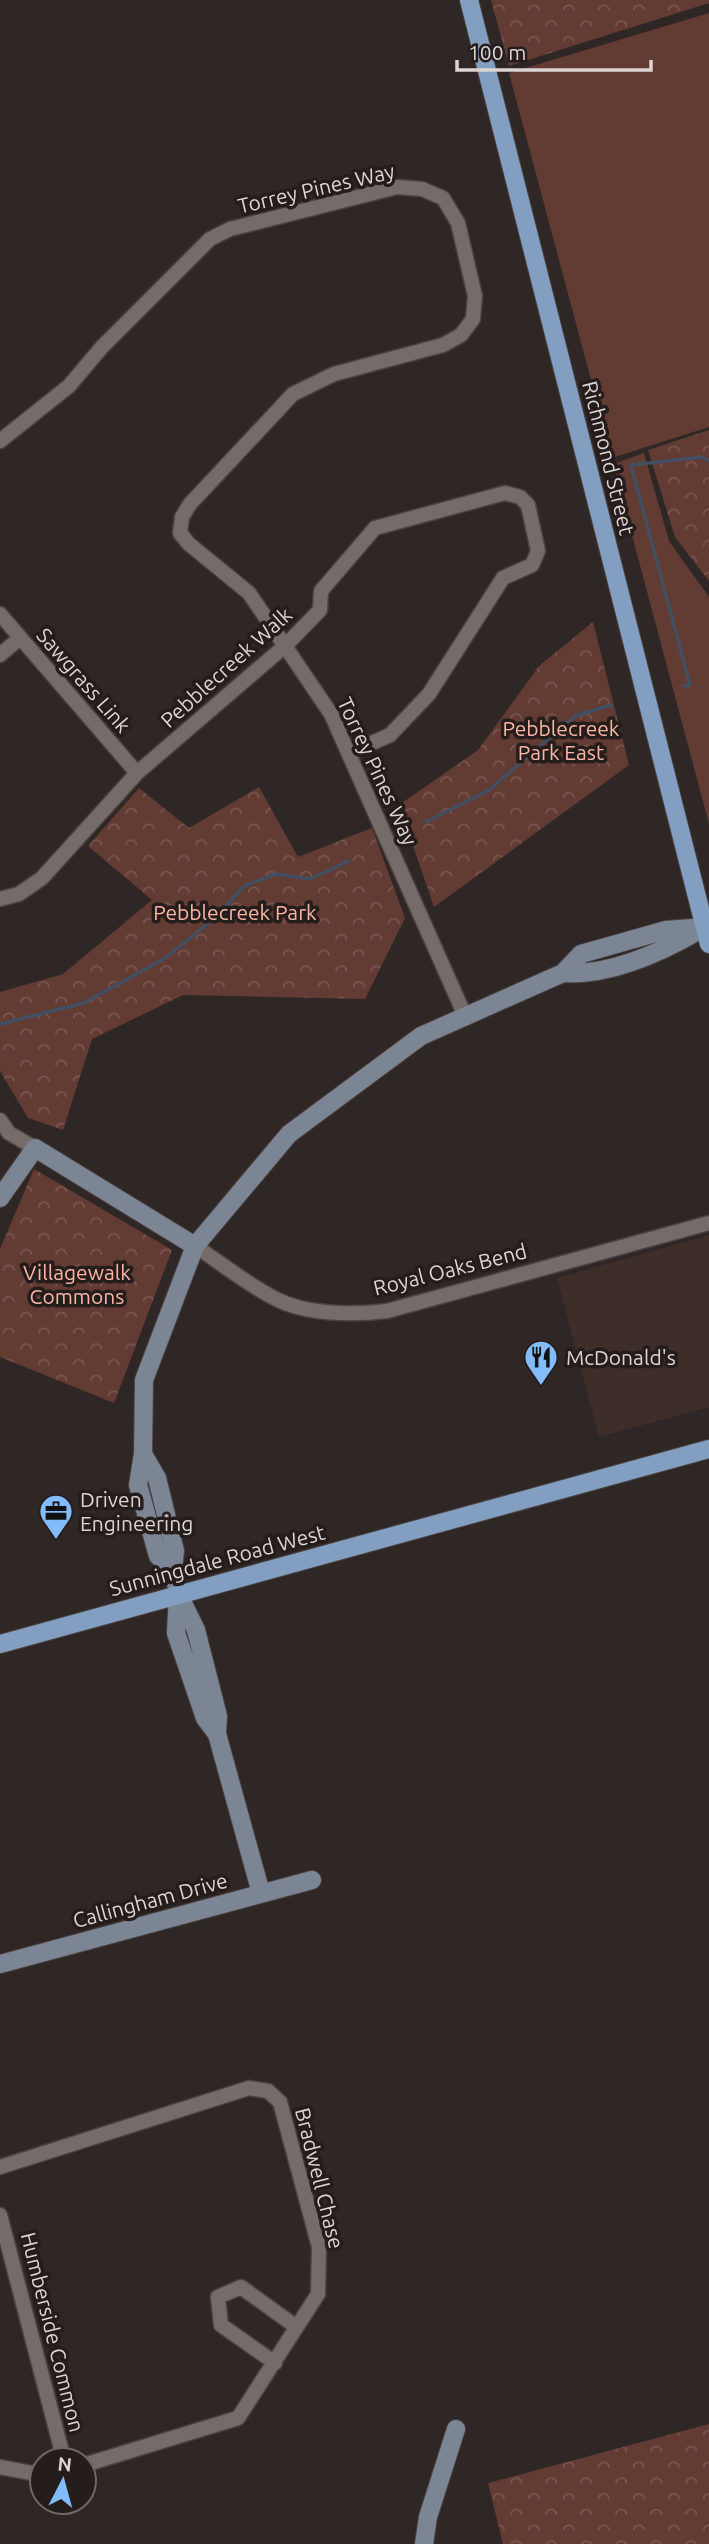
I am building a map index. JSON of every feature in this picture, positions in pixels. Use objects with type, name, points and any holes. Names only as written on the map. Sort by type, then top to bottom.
[{"type":"main road","name":"Richmond Street","points":[[469,0],[708,936]]},
{"type":"main road","name":"Sunningdale Road West","points":[[446,1521],[594,1471],[709,1439]]},
{"type":"main road","name":"Sunningdale Road West","points":[[0,1644],[709,1449]]},
{"type":"street","name":"Torrey Pines Way","points":[[0,441],[69,386],[102,347],[210,239],[230,229],[397,187],[422,189],[443,198],[458,223],[475,296],[473,319],[461,335],[443,345],[334,374],[293,394],[190,504],[182,517],[180,533],[189,544],[249,593],[331,713],[466,1018]]},
{"type":"street","name":"Pebblecreek Walk","points":[[0,900],[19,894],[42,878],[137,773],[286,645],[320,610],[321,591],[375,528],[505,493],[520,496],[528,505],[538,551],[532,565],[503,578],[429,694],[398,726],[390,734],[349,753]]},
{"type":"street","name":"Sawgrass Link","points":[[0,614],[137,773]]},
{"type":"street","points":[[0,655],[20,638]]},
{"type":"street","points":[[261,1894],[217,1734],[205,1718],[176,1633],[178,1593],[173,1569],[175,1551],[157,1478],[143,1454],[144,1380],[195,1246],[289,1134],[421,1036],[564,973],[587,975],[708,936]]},
{"type":"street","name":"Royal Oaks Bend","points":[[0,1120],[9,1133],[195,1246],[277,1300],[306,1308],[360,1314],[387,1311],[709,1223]]},
{"type":"street","points":[[0,1198],[35,1148]]},
{"type":"street","name":"Callingham Drive","points":[[0,1964],[312,1880]]},
{"type":"street","name":"Bradwell Chase","points":[[0,2167],[249,2088],[268,2091],[280,2102],[319,2247],[318,2294],[238,2418],[98,2461]]},
{"type":"street","name":"Humberside Common","points":[[0,2215],[60,2446]]},
{"type":"street","points":[[275,2363],[221,2325],[218,2297],[241,2287],[295,2326]]},
{"type":"street","points":[[424,2544],[428,2517],[456,2429]]},
{"type":"street","points":[[0,2467],[28,2472]]},
{"type":"shaded area","points":[[709,1235],[709,1407],[599,1437],[557,1278]]},
{"type":"green space","points":[[491,0],[709,0],[709,3],[509,66]]},
{"type":"green space","points":[[709,13],[709,427],[612,458],[509,73]]},
{"type":"green space","points":[[709,430],[709,581],[675,537],[648,450]]},
{"type":"green space","points":[[644,453],[669,541],[709,597],[709,824],[613,464]]},
{"type":"green space","name":"Pebblecreek Park East","points":[[593,622],[629,765],[434,907],[399,805],[478,750],[539,666]]},
{"type":"green space","name":"Pebblecreek Park","points":[[259,787],[298,857],[372,828],[405,918],[365,999],[183,995],[92,1039],[63,1130],[28,1118],[0,1071],[0,992],[63,974],[152,900],[88,846],[139,788],[189,828]]},
{"type":"green space","name":"Villagewalk Commons","points":[[34,1169],[172,1250],[114,1403],[0,1357],[0,1249]]},
{"type":"green space","points":[[709,2424],[709,2544],[503,2544],[488,2483]]},
{"type":"waterway","points":[[684,686],[690,685],[631,465],[702,457],[709,461]]},
{"type":"waterway","points":[[426,822],[489,790],[575,716],[611,705]]},
{"type":"waterway","points":[[0,1024],[84,1003],[164,959],[216,917],[244,886],[276,874],[310,879],[349,861]]},
{"type":"place","name":"McDonald's","points":[[541,1387]]},
{"type":"place","name":"Driven Engineering","points":[[56,1541]]}]
